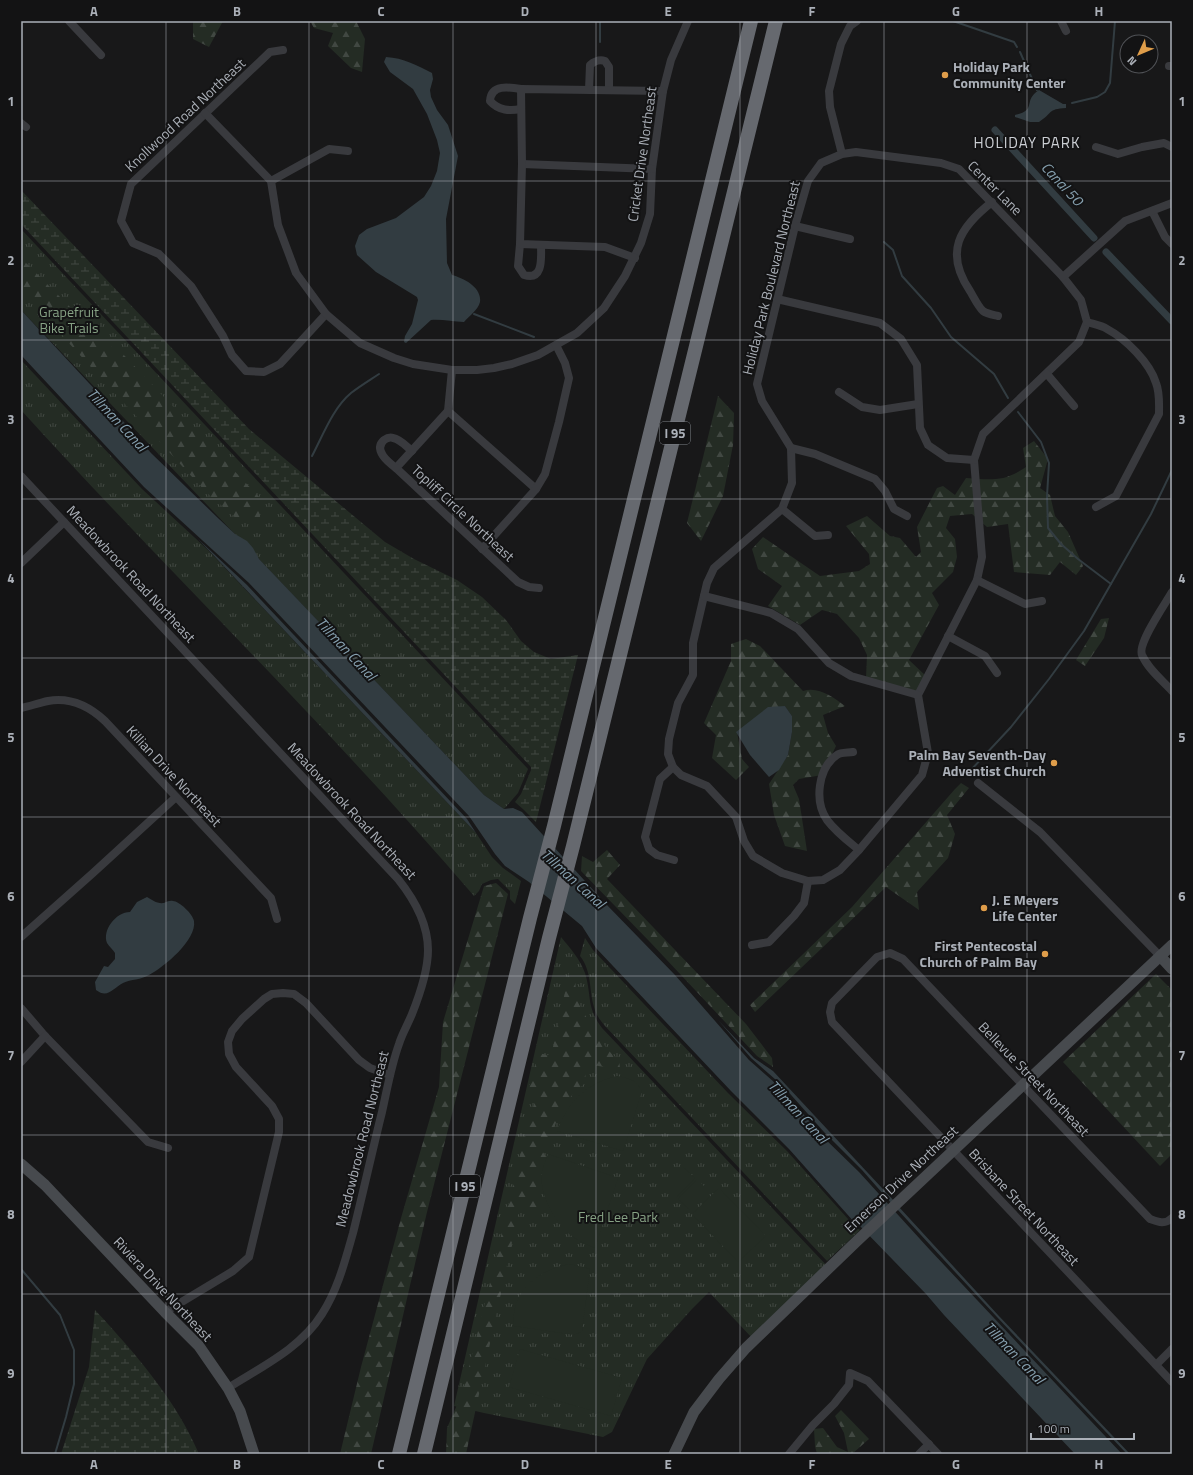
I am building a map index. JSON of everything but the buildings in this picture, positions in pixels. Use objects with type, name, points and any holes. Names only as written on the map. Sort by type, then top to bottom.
[{"type":"highway","name":"I 95","points":[[399,1454],[751,21]]},
{"type":"highway","name":"I 95","points":[[424,1454],[549,938],[776,21]]},
{"type":"street","points":[[69,21],[101,55]]},
{"type":"street","name":"Cricket Drive Northeast","points":[[271,181],[278,225],[296,272],[326,314],[360,343],[394,358],[413,364],[452,370],[477,370],[512,364],[538,355],[577,333],[604,308],[635,258],[650,214],[652,169],[663,91],[672,60],[688,21]]},
{"type":"street","points":[[842,154],[830,107],[829,91],[841,44],[850,26],[857,21]]},
{"type":"street","points":[[1061,21],[1066,31]]},
{"type":"street","name":"Knollwood Road Northeast","points":[[283,50],[270,52],[131,184],[121,221],[133,243],[159,254],[191,286],[223,336],[232,355],[246,371],[264,372],[280,364],[326,314]]},
{"type":"street","points":[[589,90],[590,65],[597,60],[601,60],[605,61],[609,67],[609,90]]},
{"type":"street","points":[[521,109],[506,110],[496,106],[490,101],[492,93],[496,89],[511,87],[521,89],[663,91]]},
{"type":"street","points":[[521,89],[522,164],[518,266],[524,276],[534,276],[540,268],[541,245]]},
{"type":"street","points":[[205,113],[271,181],[329,150],[348,151]]},
{"type":"street","points":[[1096,148],[1118,154],[1142,147],[1164,143],[1172,147]]},
{"type":"street","name":"Center Lane","points":[[842,154],[856,152],[940,163],[959,169],[1063,277]]},
{"type":"street","name":"Holiday Park Boulevard Northeast","points":[[791,448],[762,401],[757,384],[795,226],[808,181],[821,163],[842,154]]},
{"type":"street","points":[[522,164],[652,169]]},
{"type":"street","points":[[992,202],[962,231],[956,248],[962,280],[983,311],[998,316]]},
{"type":"street","points":[[907,516],[894,509],[885,491],[875,480],[814,454],[791,448],[792,483],[782,509],[714,568],[707,583],[693,643],[693,675],[678,702],[669,740],[668,754],[673,767],[681,775],[708,786],[736,817],[744,841],[753,856],[782,872],[808,881],[823,880],[840,870],[859,850],[922,775],[928,753],[918,695],[977,580],[982,556],[974,460],[983,434],[1079,342],[1087,322],[1081,300],[1063,277],[1125,221],[1172,203]]},
{"type":"street","points":[[1152,211],[1165,237],[1172,244]]},
{"type":"street","points":[[795,226],[850,239]]},
{"type":"street","points":[[520,244],[605,247],[635,258]]},
{"type":"street","points":[[777,299],[789,300],[880,323],[901,339],[917,365],[920,428],[928,445],[947,458],[974,460]]},
{"type":"street","points":[[1087,322],[1107,328],[1126,343],[1149,367],[1157,384],[1159,403],[1159,414],[1116,496],[1096,507]]},
{"type":"street","points":[[482,549],[536,489],[545,474],[569,378],[565,362],[556,346]]},
{"type":"street","points":[[452,370],[448,410],[536,489]]},
{"type":"street","points":[[1047,374],[1074,406]]},
{"type":"street","points":[[839,392],[862,407],[880,410],[918,404]]},
{"type":"street","name":"Topliff Circle Northeast","points":[[448,410],[396,468],[518,582],[529,587],[539,588]]},
{"type":"street","points":[[396,468],[387,461],[382,454],[381,446],[384,440],[386,438],[393,437],[402,442],[412,451]]},
{"type":"street","name":"Meadowbrook Road Northeast","points":[[21,476],[370,847],[411,896],[421,916],[426,932],[428,950],[426,973],[412,1014],[399,1044],[390,1075],[360,1206],[340,1278],[333,1297],[317,1322],[287,1351],[228,1388]]},
{"type":"street","points":[[782,509],[814,536],[828,535]]},
{"type":"street","points":[[21,563],[64,522]]},
{"type":"street","points":[[977,580],[1025,604],[1042,601]]},
{"type":"street","points":[[1172,592],[1142,642],[1141,653],[1146,663],[1172,691]]},
{"type":"street","points":[[704,596],[771,613],[798,629],[829,663],[851,676],[918,695]]},
{"type":"street","points":[[948,636],[986,656],[997,673]]},
{"type":"street","name":"Killian Drive Northeast","points":[[21,708],[56,701],[78,703],[94,711],[271,898],[277,919]]},
{"type":"street","points":[[852,752],[839,754],[832,760],[822,775],[820,788],[821,805],[826,819],[859,850]]},
{"type":"street","points":[[673,767],[660,779],[645,837],[649,849],[657,855],[674,860]]},
{"type":"street","points":[[978,783],[1040,832],[1172,969]]},
{"type":"street","points":[[21,937],[176,797]]},
{"type":"street","points":[[752,945],[768,942],[794,916],[804,904],[808,881]]},
{"type":"street","name":"Emerson Drive Northeast","points":[[674,1454],[694,1412],[718,1379],[746,1348],[858,1240],[908,1195],[1172,945]]},
{"type":"street","name":"Brisbane Street Northeast","points":[[890,953],[877,957],[832,1003],[830,1012],[832,1022],[1172,1382]]},
{"type":"street","name":"Bellevue Street Northeast","points":[[890,953],[903,959],[1150,1219],[1160,1223],[1169,1221],[1172,1218]]},
{"type":"street","points":[[165,1312],[233,1271],[249,1257],[279,1132],[279,1119],[272,1106],[236,1067],[229,1054],[228,1042],[232,1031],[242,1019],[264,999],[272,994],[294,994],[306,1003],[359,1060],[370,1068],[390,1075]]},
{"type":"street","points":[[21,1008],[45,1036],[148,1142],[168,1148]]},
{"type":"street","points":[[21,1062],[45,1036]]},
{"type":"street","name":"Riviera Drive Northeast","points":[[21,1164],[45,1185],[199,1346],[228,1388],[240,1411],[254,1454]]},
{"type":"street","points":[[1156,1365],[1172,1349]]},
{"type":"street","points":[[789,1454],[813,1425],[850,1385],[850,1373],[868,1381],[938,1454]]},
{"type":"street","points":[[919,1454],[929,1444]]},
{"type":"green space","points":[[193,21],[223,21],[209,47],[193,39]]},
{"type":"green space","points":[[310,21],[356,21],[365,39],[362,72],[351,68],[328,46],[333,33],[314,28]]},
{"type":"green space","points":[[21,190],[249,429],[385,542],[414,559],[457,580],[482,597],[506,620],[521,641],[534,652],[551,659],[578,655],[536,822],[515,802],[521,794],[531,767],[21,224]]},
{"type":"green space","name":"Grapefruit Bike Trails","points":[[21,229],[528,769],[518,793],[504,809],[484,795],[21,310]]},
{"type":"green space","points":[[21,250],[24,261],[107,344],[121,352],[259,497],[260,519],[237,519],[205,491],[21,291]]},
{"type":"green space","points":[[21,360],[142,489],[207,549],[476,833],[492,857],[503,868],[521,881],[515,904],[510,899],[510,891],[498,879],[482,884],[479,891],[474,896],[363,772],[134,532],[21,410]]},
{"type":"green space","points":[[718,396],[734,413],[733,445],[723,496],[701,541],[687,523]]},
{"type":"green space","points":[[1034,441],[1048,459],[1040,488],[1050,495],[1055,516],[1068,532],[1083,566],[1076,575],[1060,562],[1050,575],[1014,572],[1008,524],[987,527],[972,514],[950,516],[946,528],[955,539],[957,557],[953,572],[932,593],[939,605],[909,660],[927,677],[916,693],[866,678],[867,655],[859,638],[837,614],[822,610],[800,625],[768,606],[782,586],[758,569],[752,549],[763,537],[820,576],[859,571],[870,564],[869,554],[846,526],[867,516],[890,536],[900,538],[916,557],[921,552],[917,527],[937,488],[943,486],[955,495],[966,478],[998,479],[1018,472],[1026,467],[1023,448]]},
{"type":"green space","points":[[1109,618],[1104,638],[1085,666],[1076,660],[1101,619]]},
{"type":"green space","points":[[746,639],[760,646],[803,691],[820,691],[845,706],[823,715],[828,733],[836,746],[822,775],[799,779],[793,785],[799,799],[807,851],[785,846],[774,815],[769,784],[788,755],[792,732],[792,716],[785,706],[737,732],[742,759],[749,767],[736,780],[712,758],[716,735],[704,723],[731,661],[731,644]]},
{"type":"green space","points":[[961,783],[969,788],[947,815],[955,834],[948,858],[917,892],[919,910],[886,887],[755,1012],[750,1005],[852,907]]},
{"type":"green space","points":[[607,850],[620,865],[607,879],[746,1024],[772,1058],[773,1067],[757,1056],[581,871],[582,856],[593,862]]},
{"type":"green space","points":[[496,883],[508,894],[427,1212],[371,1454],[340,1454],[361,1367],[401,1218],[439,1087],[443,1022],[484,886]]},
{"type":"green space","name":"Fred Lee Park","points":[[561,937],[583,968],[587,981],[591,1007],[602,1028],[829,1268],[753,1339],[709,1292],[647,1359],[612,1432],[603,1437],[454,1406]]},
{"type":"green space","points":[[585,938],[593,950],[728,1093],[787,1151],[853,1226],[860,1230],[827,1261],[601,1022],[592,1001],[587,968],[580,956]]},
{"type":"green space","points":[[570,969],[575,970],[576,998],[591,1026],[607,1049],[619,1061],[621,1075],[605,1067],[586,1064],[585,1083],[564,1103],[553,1130],[539,1146],[546,1157],[536,1188],[545,1208],[532,1211],[519,1210],[466,1454],[446,1454],[447,1428],[463,1391],[524,1138],[536,1098],[528,1091],[539,1053],[551,1056]]},
{"type":"green space","points":[[1156,974],[1172,990],[1172,1154],[1160,1166],[1063,1062]]},
{"type":"green space","points":[[617,1076],[632,1080],[642,1091],[623,1151],[557,1131],[567,1111],[580,1095],[596,1084]]},
{"type":"green space","points":[[548,1154],[618,1178],[595,1248],[578,1240],[568,1233],[552,1213],[548,1205],[543,1189],[542,1170]]},
{"type":"green space","points":[[683,1167],[695,1178],[676,1198],[664,1186]]},
{"type":"green space","points":[[697,1179],[709,1191],[690,1210],[678,1199]]},
{"type":"green space","points":[[719,1188],[766,1236],[738,1262],[692,1214]]},
{"type":"green space","points":[[571,1264],[590,1269],[582,1331],[575,1335],[514,1326],[514,1313],[517,1302],[522,1292],[529,1284],[548,1271]]},
{"type":"green space","points":[[95,1310],[125,1343],[167,1396],[190,1434],[199,1454],[61,1454],[89,1367]]},
{"type":"green space","points":[[520,1349],[622,1378],[611,1416],[509,1387]]},
{"type":"green space","points":[[841,1410],[869,1439],[852,1454],[817,1454],[814,1429],[823,1428],[837,1447],[848,1452],[844,1433],[835,1416]]},
{"type":"water","points":[[386,57],[404,60],[432,73],[433,79],[430,90],[431,97],[437,110],[448,125],[458,156],[446,219],[447,263],[452,275],[471,284],[478,292],[480,297],[480,302],[477,308],[464,322],[431,320],[406,343],[404,342],[405,336],[412,324],[418,300],[417,297],[376,272],[357,255],[355,246],[359,235],[367,229],[396,218],[424,197],[431,186],[437,171],[440,153],[437,140],[427,114],[413,89],[390,72],[384,62]]},
{"type":"water","points":[[1039,90],[1063,104],[1066,104],[1066,108],[1053,110],[1039,122],[1030,122],[1015,117],[1015,115],[1026,111],[1031,98]]},
{"type":"water","name":"Tillman Canal","points":[[21,310],[101,396],[151,453],[235,534],[247,541],[259,559],[484,795],[504,809],[513,808],[522,812],[605,903],[675,975],[749,1060],[782,1089],[821,1135],[859,1172],[930,1250],[1122,1454],[1075,1454],[926,1294],[859,1225],[855,1223],[789,1149],[731,1091],[596,948],[582,926],[529,882],[505,866],[469,816],[249,583],[144,487],[21,355]]},
{"type":"water","points":[[198,539],[247,585],[467,819],[476,833]]},
{"type":"water","points":[[785,706],[792,716],[792,732],[788,755],[779,770],[769,777],[750,755],[736,732],[768,707]]},
{"type":"water","points":[[147,897],[159,903],[168,901],[176,902],[185,908],[194,921],[194,928],[190,936],[185,944],[171,959],[149,975],[123,983],[107,993],[96,990],[95,982],[104,966],[108,967],[115,959],[115,953],[107,943],[106,938],[108,927],[115,918],[130,912],[137,902]]},
{"type":"water","points":[[718,1020],[754,1058],[773,1071],[895,1202],[892,1204],[784,1087],[751,1058]]},
{"type":"water","points":[[899,1207],[998,1315],[1130,1454],[1127,1454],[983,1302],[897,1209]]},
{"type":"waterway","points":[[600,21],[600,42]]},
{"type":"waterway","points":[[953,21],[1014,42],[1017,47]]},
{"type":"waterway","points":[[1072,103],[1097,97],[1105,92],[1110,83],[1115,21]]},
{"type":"waterway","points":[[1020,52],[1037,90]]},
{"type":"waterway","name":"Canal 50","points":[[995,130],[1094,238]]},
{"type":"waterway","points":[[884,242],[893,250],[902,276],[931,308],[951,337],[994,374],[1008,398]]},
{"type":"waterway","points":[[1106,252],[1172,321]]},
{"type":"waterway","points":[[474,314],[534,337]]},
{"type":"waterway","points":[[312,456],[339,406],[354,390],[379,374]]},
{"type":"waterway","points":[[1018,412],[1041,442],[1049,463],[1047,496],[1048,528],[1061,544],[1111,584]]},
{"type":"waterway","points":[[970,771],[1011,727],[1084,631],[1151,514],[1172,470]]},
{"type":"waterway","points":[[21,1269],[60,1315],[74,1350],[74,1384],[55,1454]]},
{"type":"place","name":"Holiday Park Community Center","points":[[945,75]]},
{"type":"place","name":"Palm Bay Seventh-Day Adventist Church","points":[[1054,763]]},
{"type":"place","name":"J. E Meyers Life Center","points":[[984,908]]},
{"type":"place","name":"First Pentecostal Church of Palm Bay","points":[[1045,954]]},
{"type":"district","name":"HOLIDAY PARK","points":[[1027,143]]}]
